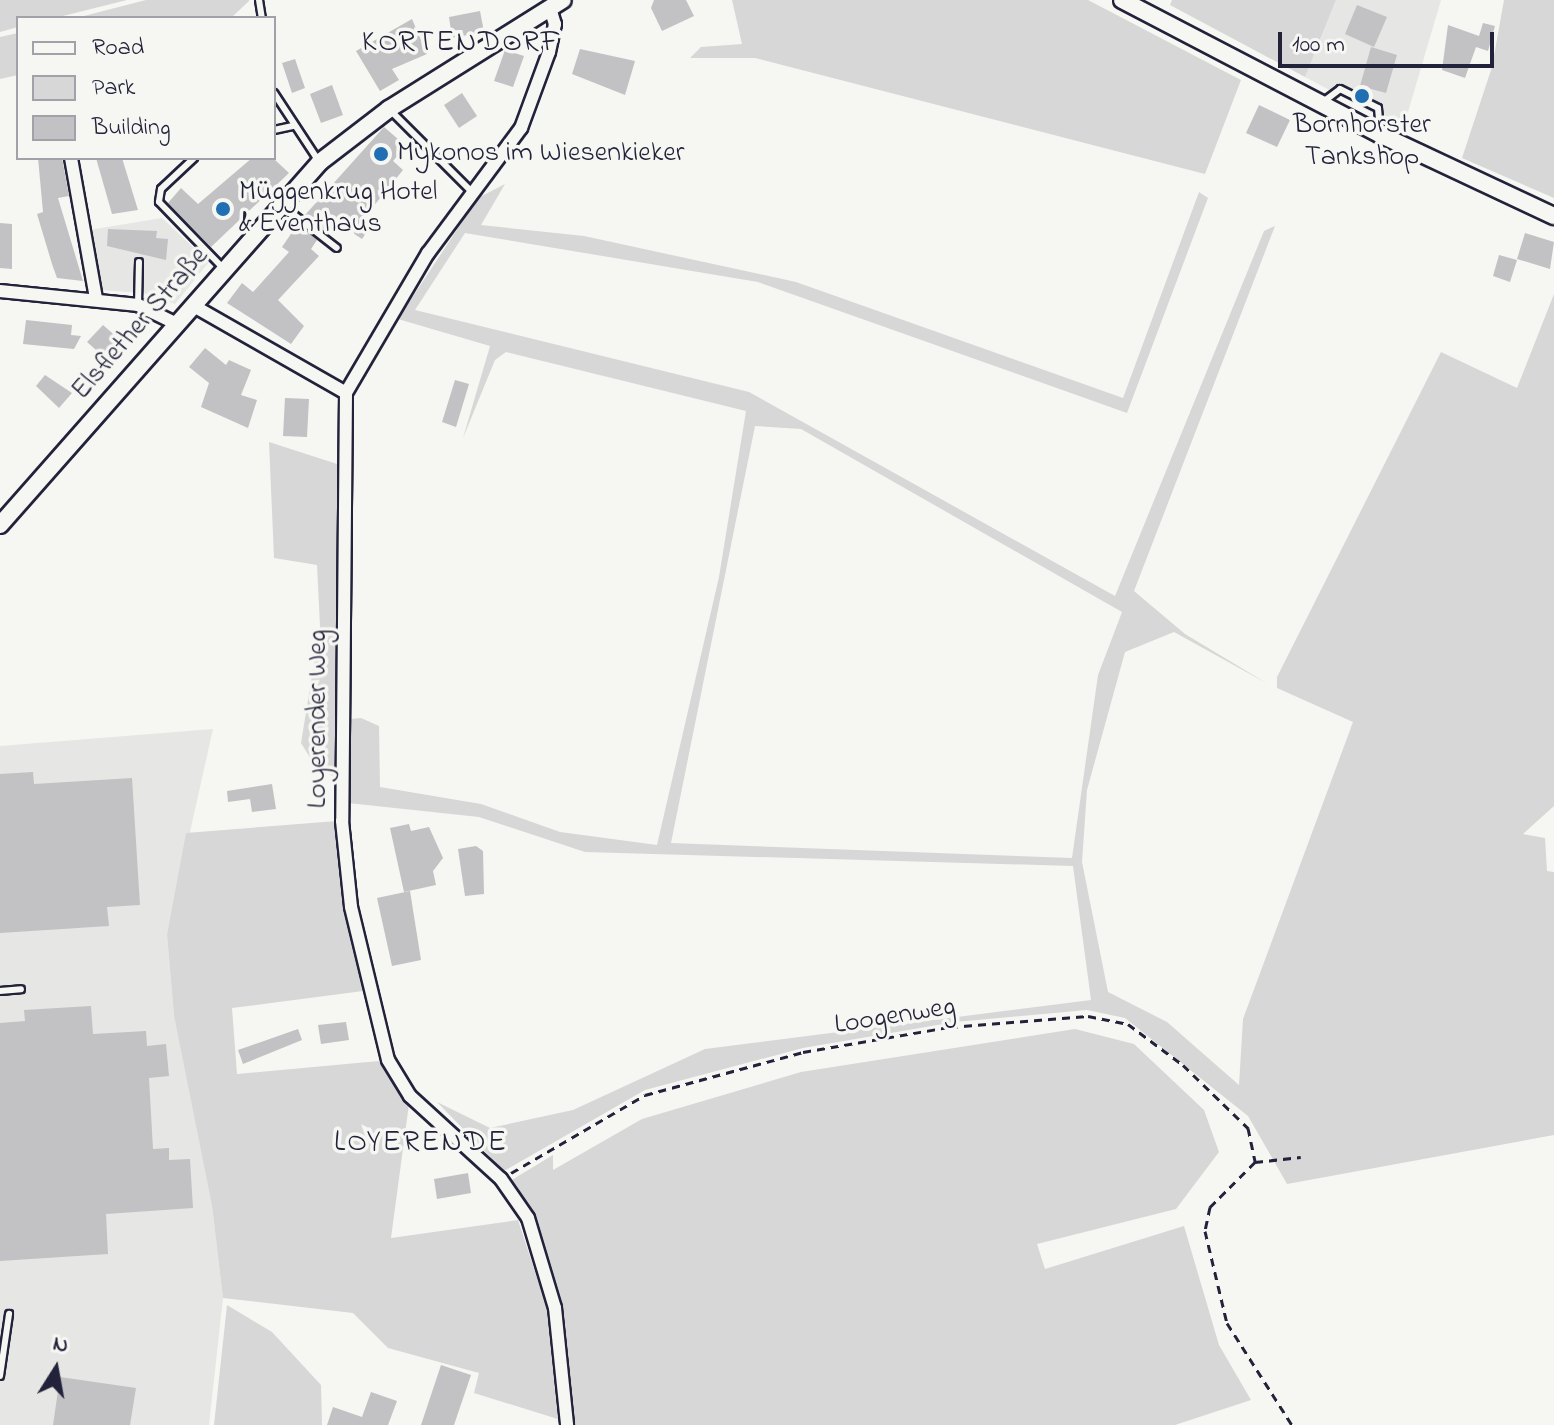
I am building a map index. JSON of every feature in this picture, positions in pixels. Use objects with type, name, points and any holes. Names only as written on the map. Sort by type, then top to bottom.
[{"type":"main road","points":[[1122,0],[1319,104],[1554,216]]},
{"type":"main road","name":"Elsflether Straße","points":[[0,525],[320,162],[389,109],[553,3]]},
{"type":"street","name":"Loyerender Weg","points":[[553,3],[555,24],[549,52],[521,128],[475,195],[428,253],[346,393],[342,821],[351,907],[388,1060],[440,1129],[501,1179],[528,1218],[555,1308],[567,1425]]},
{"type":"street","points":[[71,160],[96,299]]},
{"type":"street","points":[[0,291],[138,305],[177,324]]},
{"type":"street","points":[[192,305],[346,393]]},
{"type":"lane","points":[[1319,104],[1340,89],[1378,108],[1381,135]]},
{"type":"lane","points":[[276,96],[320,162]]},
{"type":"lane","points":[[389,109],[475,195]]},
{"type":"lane","points":[[276,130],[293,126]]},
{"type":"lane","points":[[192,160],[161,189],[159,202],[224,269]]},
{"type":"lane","points":[[281,204],[337,248]]},
{"type":"lane","points":[[138,305],[139,262]]},
{"type":"lane","points":[[0,991],[21,989]]},
{"type":"lane","points":[[0,1376],[9,1314]]},
{"type":"path","name":"Loogenweg","points":[[501,1179],[645,1095],[818,1050],[950,1027],[1088,1016],[1128,1024],[1183,1065],[1248,1128],[1255,1162]]},
{"type":"path","points":[[1292,1425],[1227,1323],[1205,1231],[1210,1207],[1255,1162],[1301,1157]]},
{"type":"shaded area","points":[[1336,0],[1441,0],[1403,129],[1305,77]]},
{"type":"shaded area","points":[[162,218],[209,262],[175,304],[143,293],[100,290],[89,230]]},
{"type":"shaded area","points":[[213,729],[167,935],[174,1016],[212,1206],[223,1298],[209,1425],[0,1425],[0,746]]},
{"type":"green space","points":[[0,0],[127,0],[63,16],[16,16],[16,28],[0,32]]},
{"type":"green space","points":[[146,0],[249,0],[233,16],[84,16]]},
{"type":"green space","points":[[732,0],[1088,0],[1241,80],[1205,174],[755,58],[690,58],[701,47],[742,44]]},
{"type":"green space","points":[[1172,0],[1336,0],[1305,77],[1170,5]]},
{"type":"green space","points":[[1504,0],[1554,0],[1554,198],[1462,158],[1492,67]]},
{"type":"green space","points":[[16,33],[16,75],[0,79],[0,37]]},
{"type":"green space","points":[[505,184],[481,225],[584,236],[796,282],[1123,398],[1199,192],[1208,198],[1127,413],[758,282],[465,233],[415,310],[749,392],[1115,596],[1264,231],[1275,226],[1134,591],[1185,634],[1268,684],[1174,632],[1125,652],[1087,790],[1082,862],[1108,992],[1167,1022],[1239,1085],[1243,1019],[1353,722],[1277,688],[1277,677],[1441,352],[1517,388],[1554,294],[1554,806],[1523,834],[1545,838],[1547,871],[1554,872],[1554,1135],[1287,1184],[1248,1116],[1125,1018],[1087,1010],[955,1022],[803,1048],[645,1090],[504,1171],[437,1102],[490,1128],[573,1110],[705,1049],[1091,1000],[1073,866],[585,852],[479,817],[348,803],[350,719],[361,718],[379,726],[380,787],[481,804],[560,832],[657,845],[719,577],[746,411],[506,352],[495,360],[463,438],[490,346],[398,319],[478,198]],"holes":[[[755,426],[801,429],[1122,612],[1098,675],[1072,858],[671,843]]]},
{"type":"green space","points":[[269,442],[337,464],[337,779],[314,764],[301,743],[320,626],[317,565],[274,558]]},
{"type":"green space","points":[[337,821],[363,991],[232,1008],[237,1074],[379,1061],[409,1104],[391,1238],[518,1220],[547,1308],[561,1420],[474,1393],[479,1373],[388,1348],[353,1313],[223,1298],[212,1206],[174,1016],[167,935],[186,833]]},
{"type":"green space","points":[[1075,1029],[1134,1044],[1204,1110],[1219,1152],[1176,1209],[1037,1244],[1045,1269],[1184,1226],[1219,1345],[1251,1400],[1175,1425],[574,1425],[562,1308],[535,1217],[510,1181],[553,1155],[553,1170],[642,1119],[801,1072]]},
{"type":"green space","points":[[227,1305],[272,1332],[321,1385],[322,1425],[214,1425]]},
{"type":"building","points":[[654,0],[686,0],[694,16],[662,31],[651,8]]},
{"type":"building","points":[[1357,5],[1387,17],[1374,47],[1345,34]]},
{"type":"building","points":[[480,11],[484,32],[452,38],[449,17]]},
{"type":"building","points":[[412,19],[427,54],[392,69],[399,80],[380,91],[356,51]]},
{"type":"building","points":[[1483,23],[1495,26],[1488,51],[1476,47],[1465,78],[1442,70],[1448,25],[1479,36]]},
{"type":"building","points":[[1371,47],[1397,55],[1386,93],[1360,86]]},
{"type":"building","points":[[580,49],[635,61],[625,95],[572,74]]},
{"type":"building","points":[[505,50],[524,56],[513,87],[494,81]]},
{"type":"building","points":[[295,59],[305,88],[292,93],[282,63]]},
{"type":"building","points":[[332,85],[343,115],[321,123],[310,94]]},
{"type":"building","points":[[462,93],[477,116],[459,128],[444,105]]},
{"type":"building","points":[[1259,105],[1290,120],[1277,147],[1246,133]]},
{"type":"building","points":[[384,127],[406,146],[393,161],[403,170],[359,224],[368,230],[362,239],[333,220],[325,231],[305,215]]},
{"type":"building","points":[[38,160],[62,160],[69,196],[58,198],[83,281],[57,278],[37,214],[43,212]]},
{"type":"building","points":[[97,160],[123,160],[138,210],[112,214]]},
{"type":"building","points":[[250,160],[275,160],[289,173],[211,247],[168,203],[181,188],[198,204]]},
{"type":"building","points":[[0,223],[12,224],[12,269],[0,268]]},
{"type":"building","points":[[297,225],[317,240],[311,249],[319,256],[278,300],[304,326],[291,344],[227,303],[242,283],[253,292],[289,252],[282,247]]},
{"type":"building","points":[[108,229],[157,231],[156,238],[168,239],[166,260],[107,246]]},
{"type":"building","points":[[1525,233],[1554,242],[1550,269],[1517,259]]},
{"type":"building","points":[[1499,255],[1517,260],[1510,282],[1493,276]]},
{"type":"building","points":[[26,320],[72,325],[71,335],[81,336],[74,349],[23,344]]},
{"type":"building","points":[[103,325],[127,346],[112,364],[87,342]]},
{"type":"building","points":[[205,348],[226,365],[229,360],[251,370],[241,395],[257,400],[248,428],[201,407],[209,383],[189,367]]},
{"type":"building","points":[[45,375],[72,393],[59,408],[36,386]]},
{"type":"building","points":[[455,380],[469,384],[456,427],[442,422]]},
{"type":"building","points":[[285,398],[309,399],[307,437],[283,436]]},
{"type":"building","points":[[33,772],[34,784],[132,778],[140,905],[107,907],[109,926],[0,933],[0,774]]},
{"type":"building","points":[[272,784],[276,809],[252,812],[250,799],[228,802],[227,791]]},
{"type":"building","points":[[409,824],[411,831],[429,827],[443,858],[433,871],[436,885],[404,892],[390,828]]},
{"type":"building","points":[[476,846],[483,851],[484,894],[465,896],[458,849]]},
{"type":"building","points":[[410,891],[421,960],[392,966],[377,898]]},
{"type":"building","points":[[91,1006],[93,1034],[146,1031],[147,1046],[166,1044],[169,1076],[149,1078],[153,1149],[169,1148],[169,1160],[190,1159],[193,1208],[106,1214],[108,1254],[0,1261],[0,1023],[25,1021],[24,1010]]},
{"type":"building","points":[[346,1022],[349,1040],[321,1044],[318,1025]]},
{"type":"building","points":[[298,1029],[302,1040],[243,1064],[238,1050]]},
{"type":"building","points":[[468,1173],[471,1193],[437,1199],[434,1179]]},
{"type":"building","points":[[441,1365],[471,1375],[454,1425],[421,1425]]},
{"type":"building","points":[[60,1377],[136,1388],[130,1425],[53,1425]]},
{"type":"building","points":[[371,1392],[397,1401],[388,1425],[327,1425],[333,1407],[362,1417]]},
{"type":"place","name":"Bornhorster Tankshop","points":[[1362,96]]},
{"type":"place","name":"Mykonos im Wiesenkieker","points":[[381,154]]},
{"type":"place","name":"Müggenkrug Hotel & Eventhaus","points":[[223,209]]},
{"type":"district","name":"KORTENDORF","points":[[462,43]]},
{"type":"district","name":"LOYERENDE","points":[[421,1143]]}]
